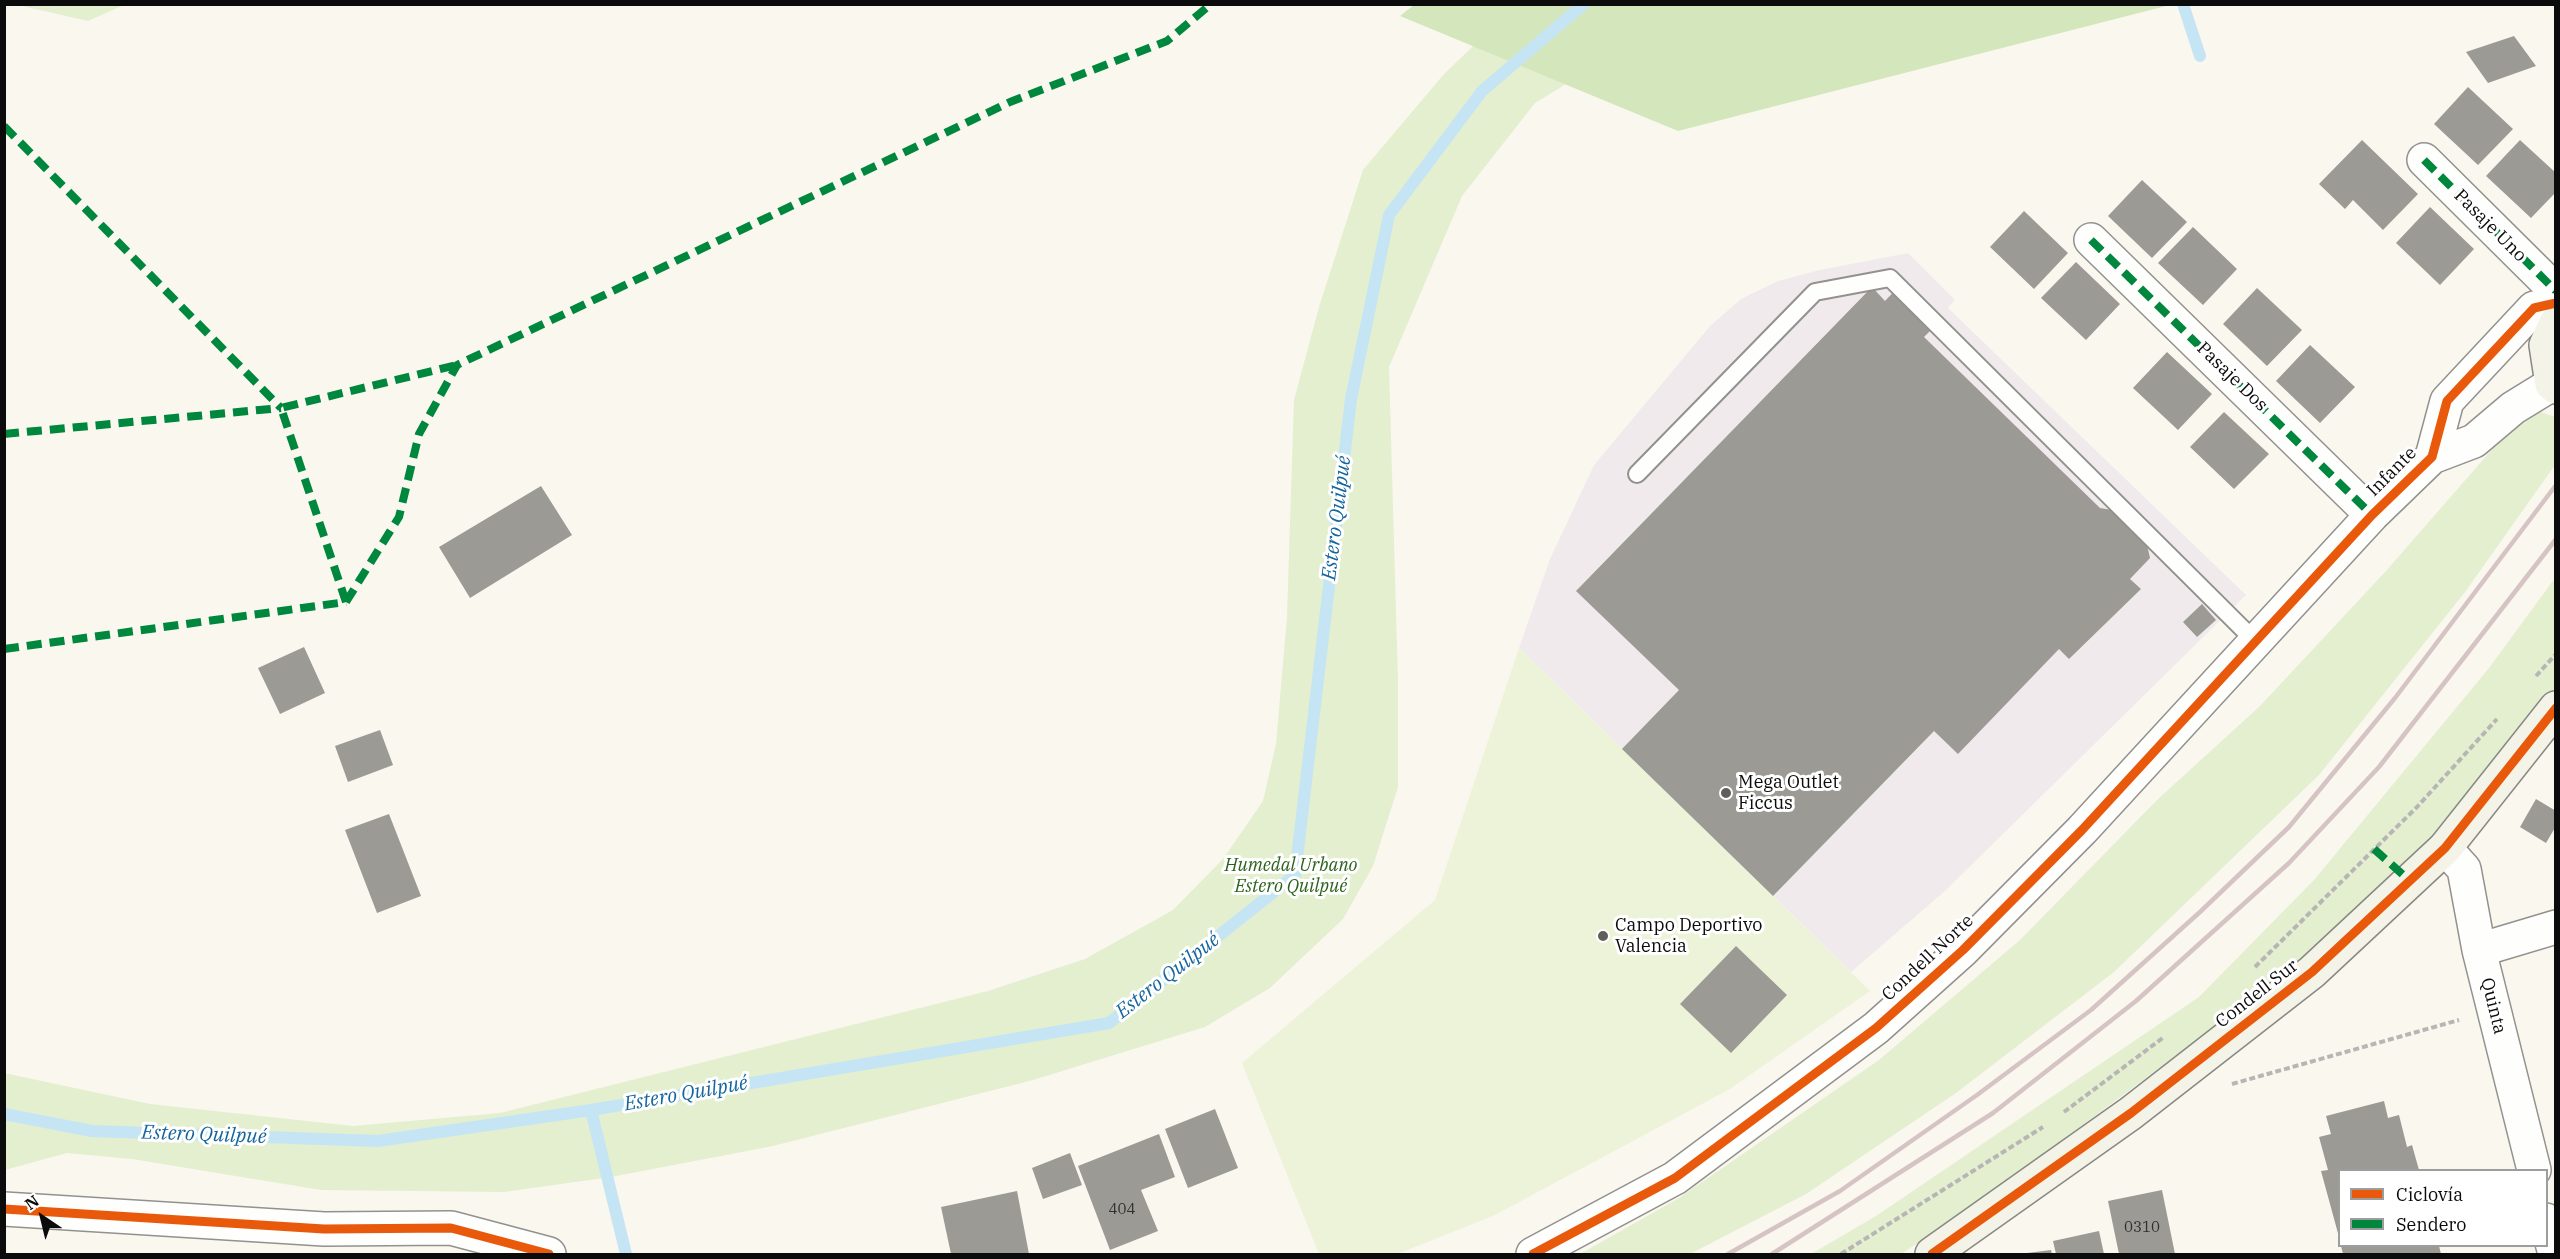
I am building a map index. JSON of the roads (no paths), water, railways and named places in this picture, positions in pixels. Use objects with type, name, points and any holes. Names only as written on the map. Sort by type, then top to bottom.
[{"type":"street","name":"Pasaje Uno","points":[[2424,160],[2556,291]]},
{"type":"street","name":"Pasaje Dos","points":[[2091,240],[2373,515]]},
{"type":"street","name":"Infante","points":[[2432,457],[2447,401],[2534,308],[2556,303]]},
{"type":"street","name":"Infante","points":[[2284,611],[2373,515],[2432,457],[2474,441],[2513,408],[2554,385],[2546,345],[2556,322]]},
{"type":"street","name":"Condell Norte","points":[[1533,1254],[1675,1178],[1876,1028],[1963,950],[2074,838],[2284,611]]},
{"type":"street","name":"Condell Sur","points":[[1938,1253],[2131,1113],[2312,972],[2445,848],[2556,708]]},
{"type":"street","name":"Quinta","points":[[2445,848],[2464,869],[2479,950],[2528,1169]]},
{"type":"street","points":[[2479,950],[2556,927]]},
{"type":"street","points":[[4,1209],[324,1229],[451,1228],[549,1254]]},
{"type":"street","points":[[2548,1224],[2555,1254]]},
{"type":"lane","points":[[1637,474],[1815,292],[1890,278],[2256,642]]},
{"type":"waterway","name":"Estero Quilpué","points":[[4,1114],[92,1131],[378,1141],[591,1110],[1109,1023],[1295,875],[1351,399],[1389,215],[1482,91],[1584,4]]},
{"type":"waterway","points":[[2183,4],[2200,56]]},
{"type":"waterway","points":[[591,1110],[626,1254]]},
{"type":"railway","points":[[1728,1254],[1840,1191],[1977,1095],[2091,1010],[2200,912],[2289,827],[2395,698],[2556,485]]},
{"type":"railway","points":[[1772,1254],[1993,1113],[2136,1001],[2289,863],[2379,767],[2556,539]]},
{"type":"place","name":"Mega Outlet Ficcus","points":[[1726,793]]},
{"type":"place","name":"Campo Deportivo Valencia","points":[[1603,936]]},
{"type":"park label","name":"Humedal Urbano Estero Quilpué","points":[[1291,876]]}]
